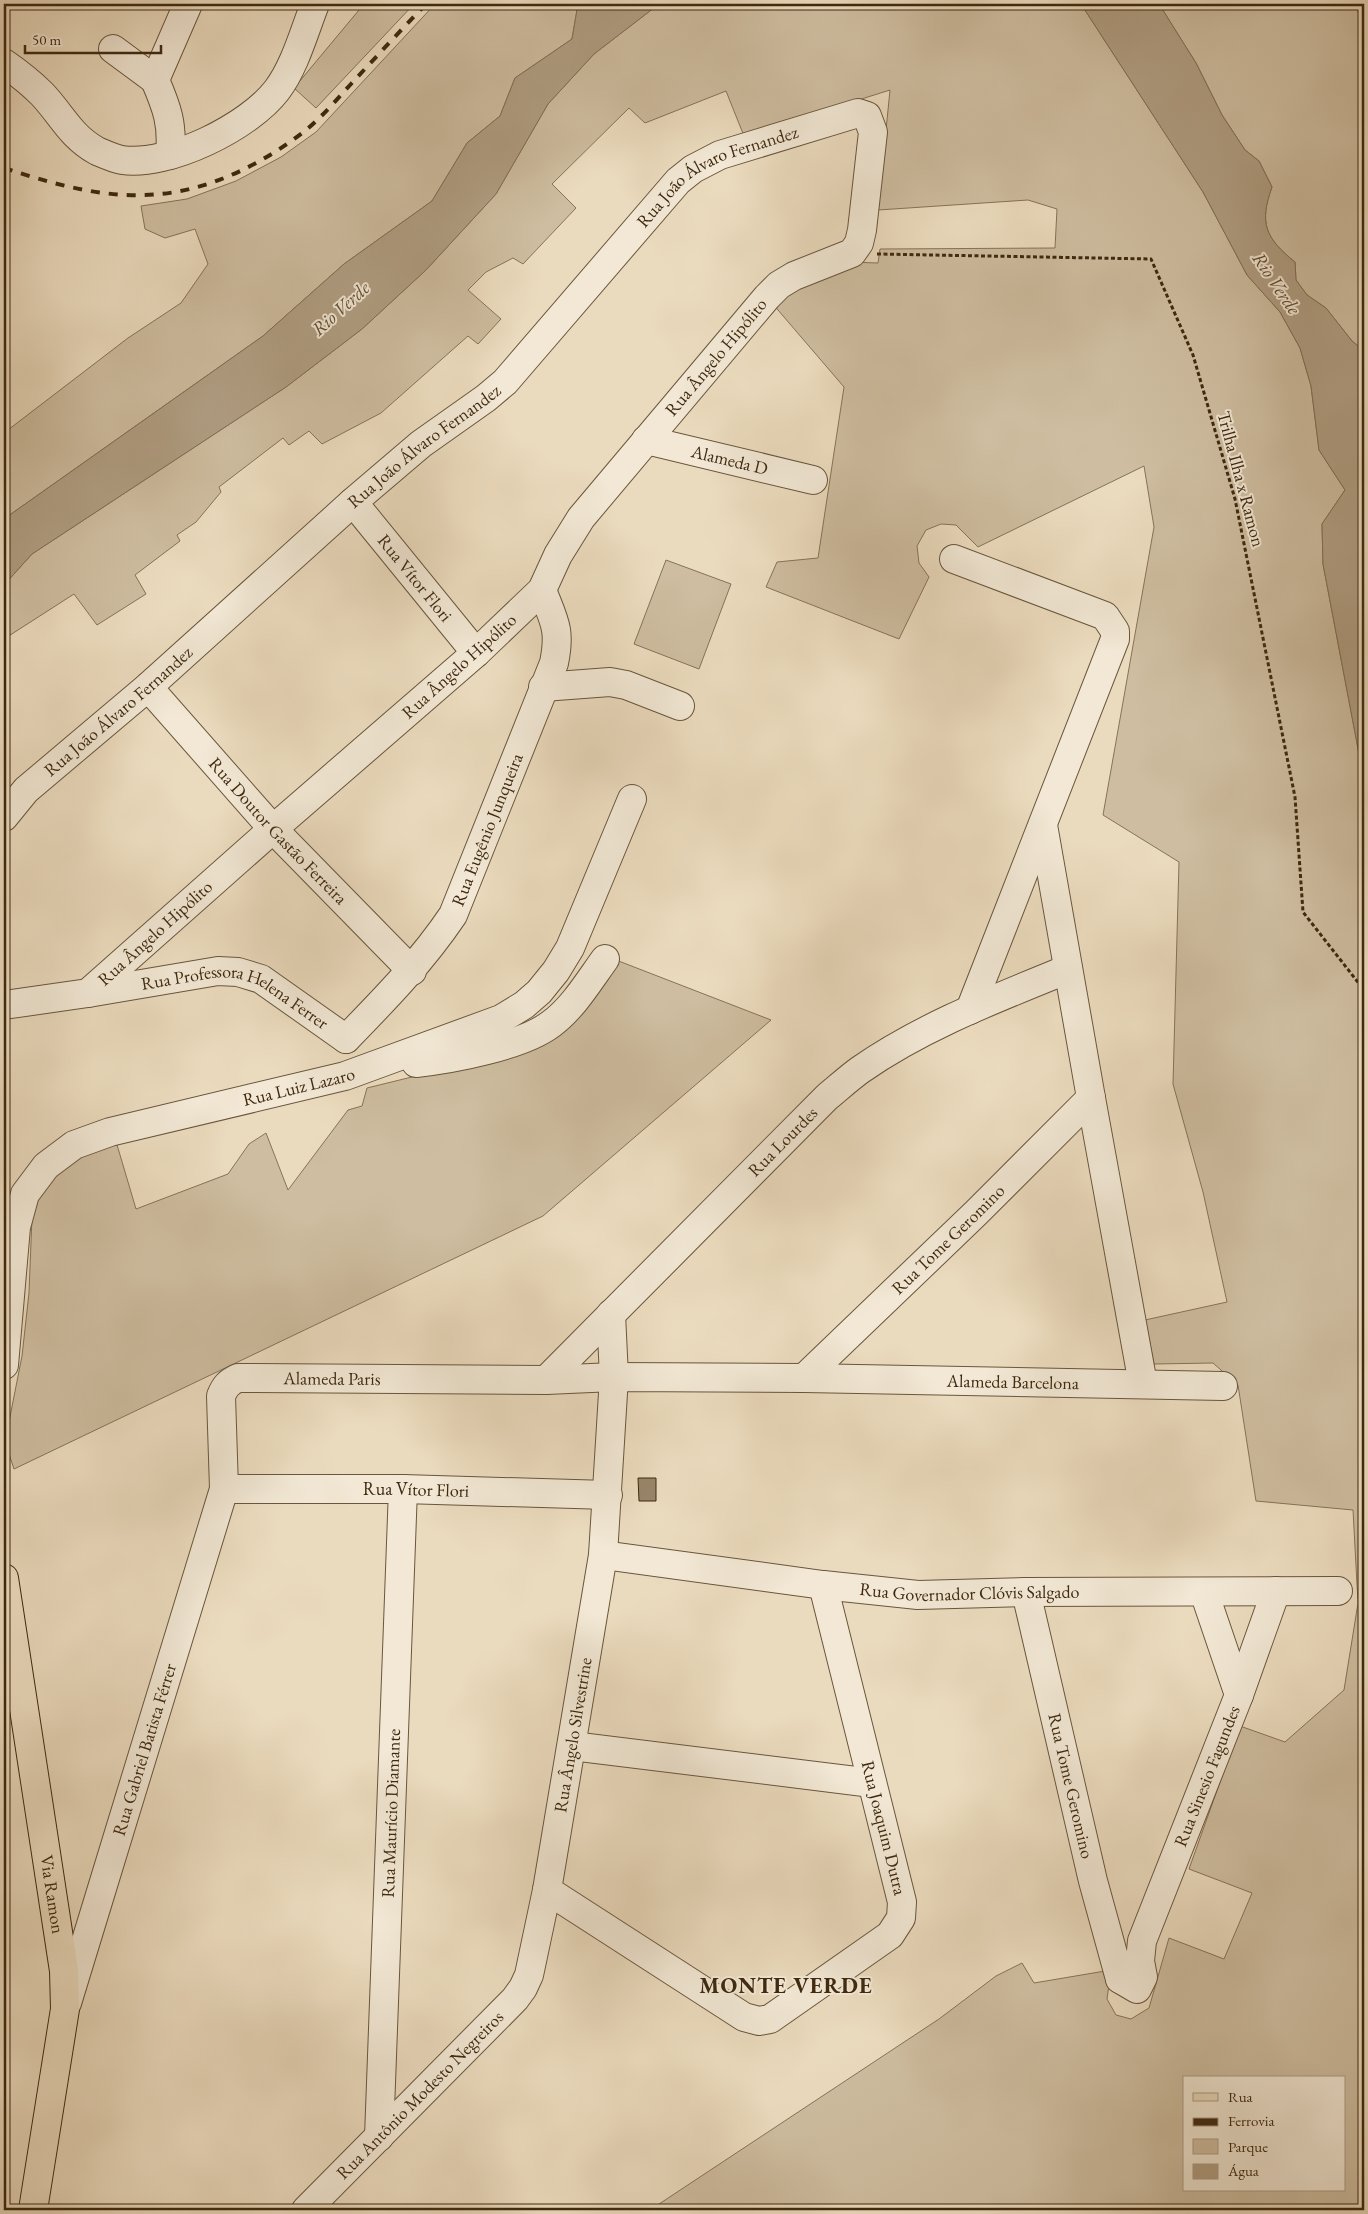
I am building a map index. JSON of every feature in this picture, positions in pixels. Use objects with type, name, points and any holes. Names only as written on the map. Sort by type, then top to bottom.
[{"type":"main road","name":"Via Ramon","points":[[4,1578],[60,1940],[65,2009],[33,2210]]},
{"type":"street","points":[[155,80],[188,4]]},
{"type":"street","points":[[4,63],[20,74],[43,95],[72,133],[97,151],[122,160],[144,160],[170,155],[230,130],[257,112],[277,90],[294,59],[315,4]]},
{"type":"street","points":[[113,49],[155,80],[170,119],[172,134],[170,155]]},
{"type":"street","name":"Rua João Álvaro Fernandez","points":[[4,818],[26,790],[148,687],[353,502],[421,444],[486,398],[504,382],[678,181],[693,169],[720,156],[858,113],[867,116],[873,132],[862,230],[859,243],[852,253]]},
{"type":"street","name":"Rua Ângelo Hipólito","points":[[4,1005],[88,993],[273,828],[476,653],[542,590],[558,555],[581,518],[767,297],[778,286],[794,276],[852,253]]},
{"type":"street","name":"Alameda D","points":[[646,440],[813,480]]},
{"type":"street","name":"Rua Vítor Flori","points":[[353,502],[476,653]]},
{"type":"street","points":[[954,559],[1105,616],[1115,631],[1115,639],[970,1010]]},
{"type":"street","name":"Rua Eugênio Junqueira","points":[[346,1038],[412,971],[434,944],[453,915],[554,663],[559,642],[557,630],[542,590]]},
{"type":"street","points":[[543,687],[610,682],[626,685],[680,706]]},
{"type":"street","name":"Rua Doutor Gastão Ferreira","points":[[148,687],[273,828],[412,971]]},
{"type":"street","name":"Rua Luiz Lazaro","points":[[4,1365],[16,1227],[25,1194],[46,1166],[74,1145],[110,1132],[356,1072],[501,1019],[524,1005],[539,992],[556,971],[570,948],[632,799]]},
{"type":"street","points":[[1043,824],[1090,1098],[1143,1384]]},
{"type":"street","points":[[346,1038],[356,1072],[439,1061],[519,1041],[533,1036],[552,1023],[571,1005],[605,959]]},
{"type":"street","name":"Rua Lourdes","points":[[546,1380],[827,1097],[860,1070],[970,1010],[1068,969]]},
{"type":"street","name":"Rua Professora Helena Ferrer","points":[[88,993],[208,972],[238,972],[261,979],[346,1038]]},
{"type":"street","name":"Rua Tome Geromino","points":[[804,1378],[976,1213],[1090,1098]]},
{"type":"street","name":"Rua Ângelo Silvestrine","points":[[529,1975],[547,1890],[603,1555],[614,1377],[611,1314]]},
{"type":"street","name":"Alameda Barcelona","points":[[614,1377],[804,1378],[1223,1386]]},
{"type":"street","name":"Alameda Paris","points":[[224,1489],[221,1396],[224,1388],[238,1378],[546,1380],[614,1377]]},
{"type":"street","name":"Rua Vítor Flori","points":[[224,1489],[403,1489],[608,1495]]},
{"type":"street","name":"Rua Gabriel Batista Férrer","points":[[65,2009],[224,1489]]},
{"type":"street","name":"Rua Maurício Diamante","points":[[379,2137],[403,1489]]},
{"type":"street","name":"Rua Governador Clóvis Salgado","points":[[603,1555],[823,1585],[918,1595],[1026,1592],[1338,1591]]},
{"type":"street","name":"Rua Joaquim Dutra","points":[[547,1890],[744,2017],[759,2021],[770,2019],[890,1935],[901,1918],[902,1902],[823,1585]]},
{"type":"street","name":"Rua Sinesio Fagundes","points":[[1120,1979],[1137,1990],[1143,1976],[1140,1961],[1142,1941],[1238,1695],[1276,1591]]},
{"type":"street","name":"Rua Tome Geromino","points":[[1026,1592],[1093,1881],[1120,1979]]},
{"type":"street","points":[[1204,1592],[1238,1695]]},
{"type":"street","points":[[572,1746],[872,1783]]},
{"type":"street","name":"Rua Antônio Modesto Negreiros","points":[[306,2210],[515,1999],[529,1975]]},
{"type":"path","name":"Trilha Ilha x Ramon","points":[[852,253],[1151,259],[1193,355],[1236,499],[1295,797],[1303,912],[1364,990]]},
{"type":"green space","points":[[364,4],[414,4],[316,108],[294,88]]},
{"type":"green space","points":[[435,4],[578,4],[572,39],[515,78],[500,116],[467,143],[432,201],[344,264],[263,336],[4,519],[4,433],[128,338],[181,303],[208,264],[195,229],[165,238],[145,229],[141,206],[187,199],[236,181],[281,157],[316,132]]},
{"type":"green space","points":[[659,4],[1081,4],[1203,192],[1247,275],[1280,312],[1300,348],[1311,386],[1319,450],[1345,490],[1322,524],[1323,564],[1364,780],[1364,2210],[650,2210],[939,2019],[996,1976],[1022,1963],[1034,1983],[1111,1970],[1107,1999],[1116,2015],[1131,2019],[1149,2008],[1169,1938],[1224,1959],[1252,1893],[1189,1869],[1240,1726],[1285,1742],[1344,1690],[1358,1603],[1353,1510],[1256,1501],[1238,1385],[1213,1363],[1154,1364],[1145,1320],[1227,1302],[1203,1192],[1173,1084],[1179,862],[1103,815],[1154,527],[1144,466],[978,547],[956,525],[941,524],[926,530],[917,546],[919,563],[929,577],[899,639],[766,587],[777,562],[818,558],[844,387],[772,303],[849,262],[878,263],[880,249],[1055,248],[1057,209],[1028,200],[878,210],[890,90],[744,136],[726,91],[645,123],[629,108],[552,184],[576,208],[523,264],[513,258],[486,272],[468,290],[501,319],[478,344],[468,336],[381,413],[322,444],[309,431],[289,445],[283,438],[219,487],[221,492],[196,522],[177,535],[180,541],[135,575],[146,594],[97,625],[74,594],[4,639],[4,585],[32,554],[286,387],[362,329],[426,270],[496,194],[548,104],[594,54]]},
{"type":"green space","points":[[1159,4],[1356,4],[1364,34],[1364,351],[1352,341],[1326,308],[1307,295],[1296,280],[1295,262],[1277,245],[1267,229],[1266,211],[1272,187],[1259,161],[1245,150],[1222,115],[1196,63]]},
{"type":"green space","points":[[666,560],[731,584],[699,669],[634,644]]},
{"type":"green space","points":[[616,960],[771,1020],[543,1216],[14,1469],[5,1442],[22,1356],[29,1293],[32,1217],[42,1188],[61,1164],[115,1138],[136,1209],[228,1174],[249,1144],[266,1133],[288,1190],[348,1110],[362,1106],[367,1088],[522,1050]]},
{"type":"water","name":"Rio Verde","points":[[578,4],[659,4],[594,54],[548,104],[496,194],[426,270],[362,329],[286,387],[32,554],[4,585],[4,519],[263,336],[344,264],[432,201],[467,143],[500,116],[515,78],[572,39]]},
{"type":"water","name":"Rio Verde","points":[[1081,4],[1159,4],[1196,63],[1222,115],[1245,150],[1259,161],[1272,187],[1266,211],[1267,229],[1277,245],[1295,262],[1296,280],[1307,295],[1326,308],[1352,341],[1364,351],[1364,780],[1323,564],[1322,524],[1345,490],[1319,450],[1311,386],[1300,348],[1280,312],[1247,275],[1203,192]]},
{"type":"building","points":[[638,1478],[656,1478],[656,1501],[639,1501]]},
{"type":"railway","points":[[4,168],[72,188],[126,195],[166,193],[188,189],[230,176],[270,155],[312,125],[426,4]]},
{"type":"district","name":"MONTE VERDE","points":[[786,1985]]}]
